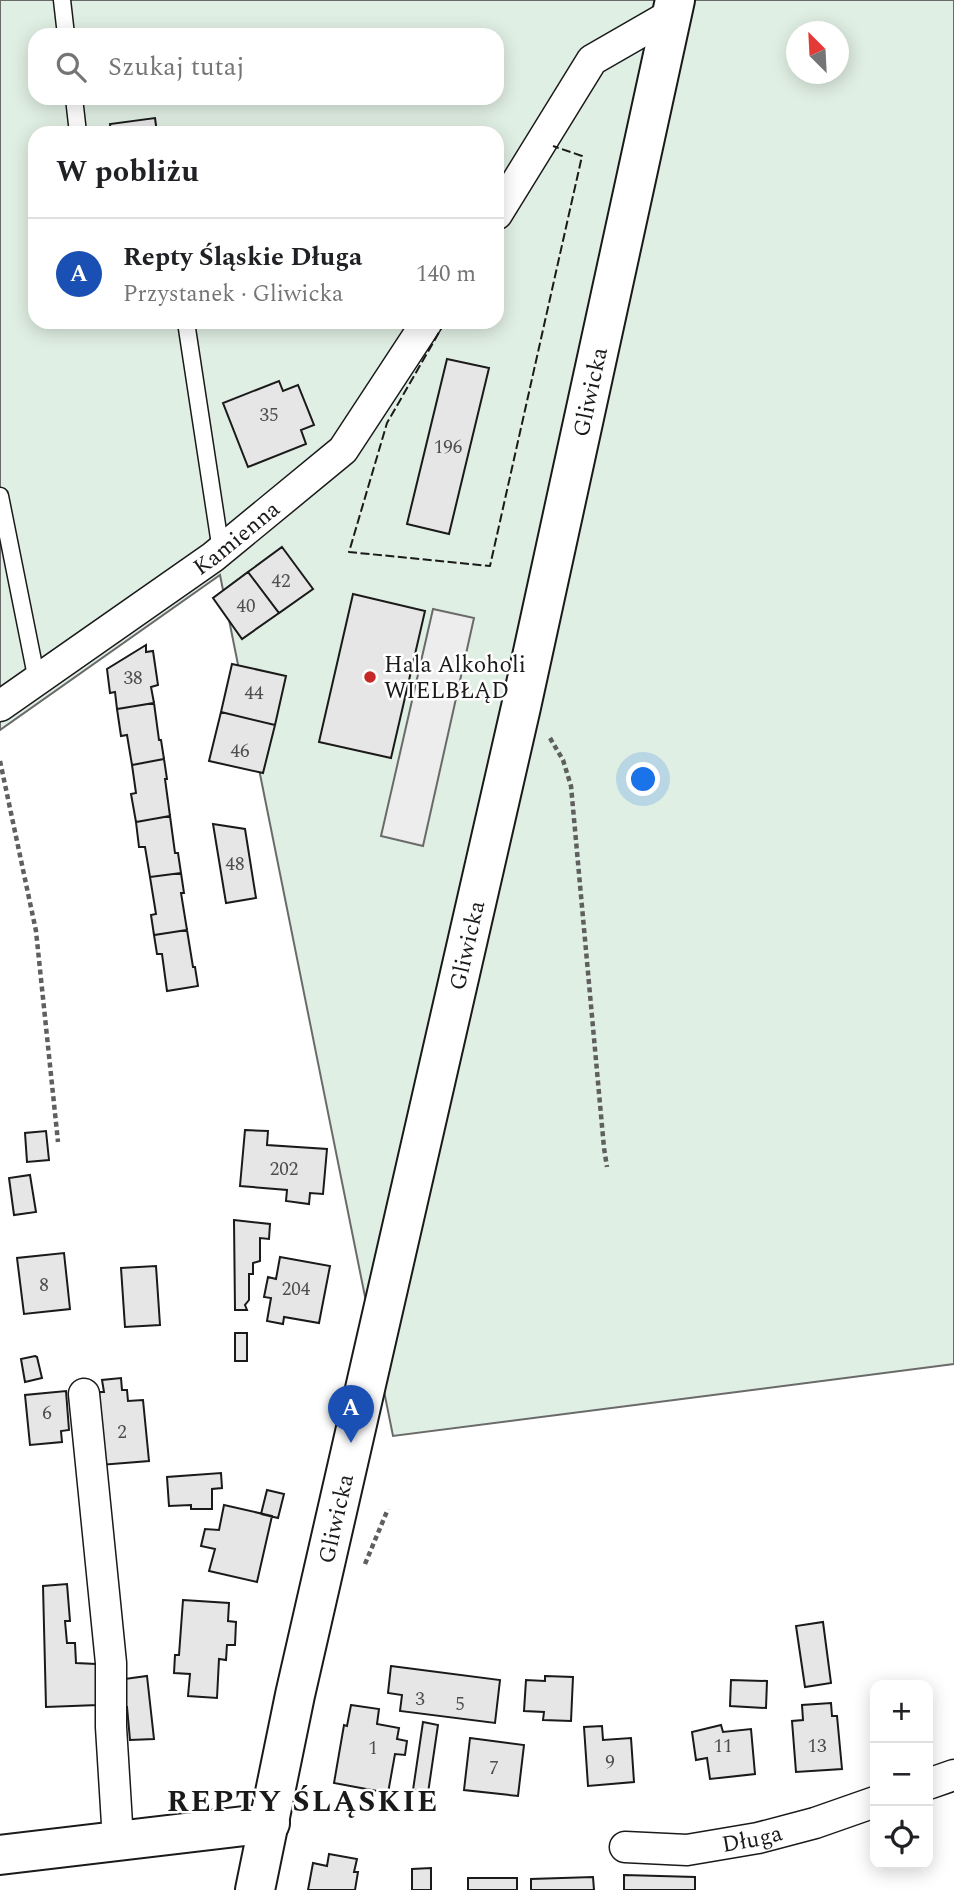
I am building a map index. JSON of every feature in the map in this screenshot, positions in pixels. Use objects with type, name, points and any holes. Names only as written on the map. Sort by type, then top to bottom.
[{"type":"main road","name":"Gliwicka","points":[[255,1890],[357,1417],[521,707],[673,7]]},
{"type":"main road","points":[[0,1855],[270,1824]]},
{"type":"street","points":[[504,203],[593,60],[673,7]]},
{"type":"street","name":"Kamienna","points":[[0,706],[221,551],[343,450],[422,329]]},
{"type":"street","points":[[84,1394],[111,1663],[111,1727],[118,1840]]},
{"type":"street","points":[[933,1782],[954,1774]]},
{"type":"street","name":"Długa","points":[[625,1847],[687,1850],[758,1838],[815,1823],[870,1804]]},
{"type":"lane","points":[[62,0],[65,28]]},
{"type":"lane","points":[[75,105],[77,126]]},
{"type":"lane","points":[[187,329],[221,551]]},
{"type":"lane","points":[[0,496],[37,681]]},
{"type":"path","points":[[521,707],[552,740],[563,760],[571,786],[607,1167]]},
{"type":"path","points":[[0,761],[36,931],[58,1142]]},
{"type":"green space","points":[[0,0],[954,0],[954,1364],[393,1436],[220,575],[0,730]]},
{"type":"shaded area","points":[[433,609],[474,618],[423,846],[381,836]]},
{"type":"building","points":[[155,118],[156,126],[110,126]]},
{"type":"building","points":[[447,359],[489,368],[449,534],[407,524]]},
{"type":"building","points":[[279,381],[283,391],[298,385],[314,425],[301,430],[306,444],[248,467],[223,403]]},
{"type":"building","points":[[282,547],[313,589],[279,613],[248,572]]},
{"type":"building","points":[[248,572],[279,613],[242,639],[213,598]]},
{"type":"building","points":[[353,594],[425,611],[391,758],[319,742]]},
{"type":"building","points":[[146,645],[146,652],[153,651],[158,685],[151,687],[154,703],[117,709],[115,692],[110,693],[107,669]]},
{"type":"building","points":[[232,664],[286,676],[275,725],[221,712]]},
{"type":"building","points":[[154,703],[164,759],[132,765],[127,735],[121,736],[117,709]]},
{"type":"building","points":[[221,712],[275,725],[263,773],[209,761]]},
{"type":"building","points":[[164,759],[170,816],[136,822],[131,794],[136,793],[132,765]]},
{"type":"building","points":[[170,816],[175,853],[178,853],[181,873],[150,877],[145,847],[139,847],[136,822]]},
{"type":"building","points":[[213,824],[245,829],[256,898],[226,903]]},
{"type":"building","points":[[181,873],[187,930],[154,935],[151,915],[156,914],[150,877]]},
{"type":"building","points":[[187,930],[198,986],[167,991],[162,954],[157,954],[154,935]]},
{"type":"building","points":[[245,1130],[268,1131],[267,1145],[327,1149],[323,1194],[310,1193],[309,1204],[286,1201],[287,1190],[240,1186]]},
{"type":"building","points":[[46,1131],[49,1160],[27,1162],[25,1133]]},
{"type":"building","points":[[30,1175],[36,1212],[14,1215],[9,1178]]},
{"type":"building","points":[[234,1220],[270,1224],[269,1239],[260,1238],[260,1261],[253,1263],[253,1274],[249,1274],[249,1300],[245,1305],[247,1310],[235,1310]]},
{"type":"building","points":[[64,1253],[70,1309],[24,1314],[17,1258]]},
{"type":"building","points":[[280,1257],[330,1266],[319,1323],[284,1317],[283,1324],[267,1321],[271,1298],[264,1297],[268,1277],[276,1279]]},
{"type":"building","points":[[156,1266],[160,1325],[125,1327],[121,1268]]},
{"type":"building","points":[[235,1333],[247,1333],[247,1361],[235,1361]]},
{"type":"building","points":[[35,1356],[42,1378],[25,1382],[21,1359]]},
{"type":"building","points":[[121,1378],[122,1390],[127,1390],[128,1401],[143,1400],[149,1461],[100,1465],[94,1392],[104,1392],[102,1380]]},
{"type":"building","points":[[66,1391],[69,1430],[61,1431],[62,1442],[30,1445],[25,1395]]},
{"type":"building","points":[[221,1473],[222,1488],[212,1489],[212,1509],[191,1509],[191,1505],[169,1506],[167,1477]]},
{"type":"building","points":[[267,1490],[284,1494],[278,1518],[261,1514]]},
{"type":"building","points":[[224,1505],[272,1516],[257,1582],[209,1571],[215,1549],[201,1546],[205,1529],[219,1530]]},
{"type":"building","points":[[67,1584],[70,1621],[65,1621],[67,1643],[75,1643],[76,1663],[96,1664],[98,1705],[46,1707],[43,1586]]},
{"type":"building","points":[[183,1600],[229,1603],[228,1621],[236,1622],[235,1645],[227,1645],[226,1660],[219,1659],[217,1698],[188,1696],[190,1674],[174,1673],[175,1655],[179,1655]]},
{"type":"building","points":[[823,1622],[831,1683],[805,1687],[796,1626]]},
{"type":"building","points":[[391,1666],[500,1680],[495,1723],[400,1711],[402,1695],[388,1693]]},
{"type":"building","points":[[147,1676],[154,1739],[130,1740],[127,1707],[120,1707],[117,1680]]},
{"type":"building","points":[[545,1676],[573,1677],[571,1721],[543,1720],[544,1712],[524,1711],[526,1680],[545,1681]]},
{"type":"building","points":[[731,1680],[767,1681],[766,1708],[730,1706]]},
{"type":"building","points":[[831,1703],[832,1716],[837,1716],[842,1769],[796,1772],[792,1721],[803,1720],[802,1705]]},
{"type":"building","points":[[351,1705],[379,1709],[377,1724],[399,1728],[397,1739],[407,1741],[405,1755],[395,1754],[388,1793],[334,1783],[344,1725],[347,1726]]},
{"type":"building","points":[[423,1722],[438,1725],[428,1793],[413,1790]]},
{"type":"building","points":[[721,1725],[723,1732],[751,1729],[755,1774],[710,1779],[707,1758],[696,1760],[692,1732]]},
{"type":"building","points":[[602,1726],[603,1740],[631,1738],[634,1782],[588,1786],[584,1727]]},
{"type":"building","points":[[470,1738],[524,1745],[518,1796],[464,1790]]},
{"type":"building","points":[[329,1854],[357,1859],[354,1872],[358,1872],[355,1890],[308,1890],[313,1863],[327,1866]]},
{"type":"building","points":[[431,1868],[431,1890],[412,1890],[412,1869]]},
{"type":"building","points":[[624,1875],[695,1877],[695,1890],[624,1890]]},
{"type":"building","points":[[593,1877],[594,1890],[531,1890],[531,1879]]},
{"type":"building","points":[[468,1878],[517,1878],[517,1890],[468,1890]]},
{"type":"fence","points":[[441,329],[387,423],[349,552],[490,566],[582,156],[553,146]]},
{"type":"place","name":"Hala Alkoholi WIELBŁĄD","points":[[370,677]]},
{"type":"place","name":"Repty Śląskie Długa","points":[[351,1443]]},
{"type":"district","name":"REPTY ŚLĄSKIE","points":[[303,1801]]}]
